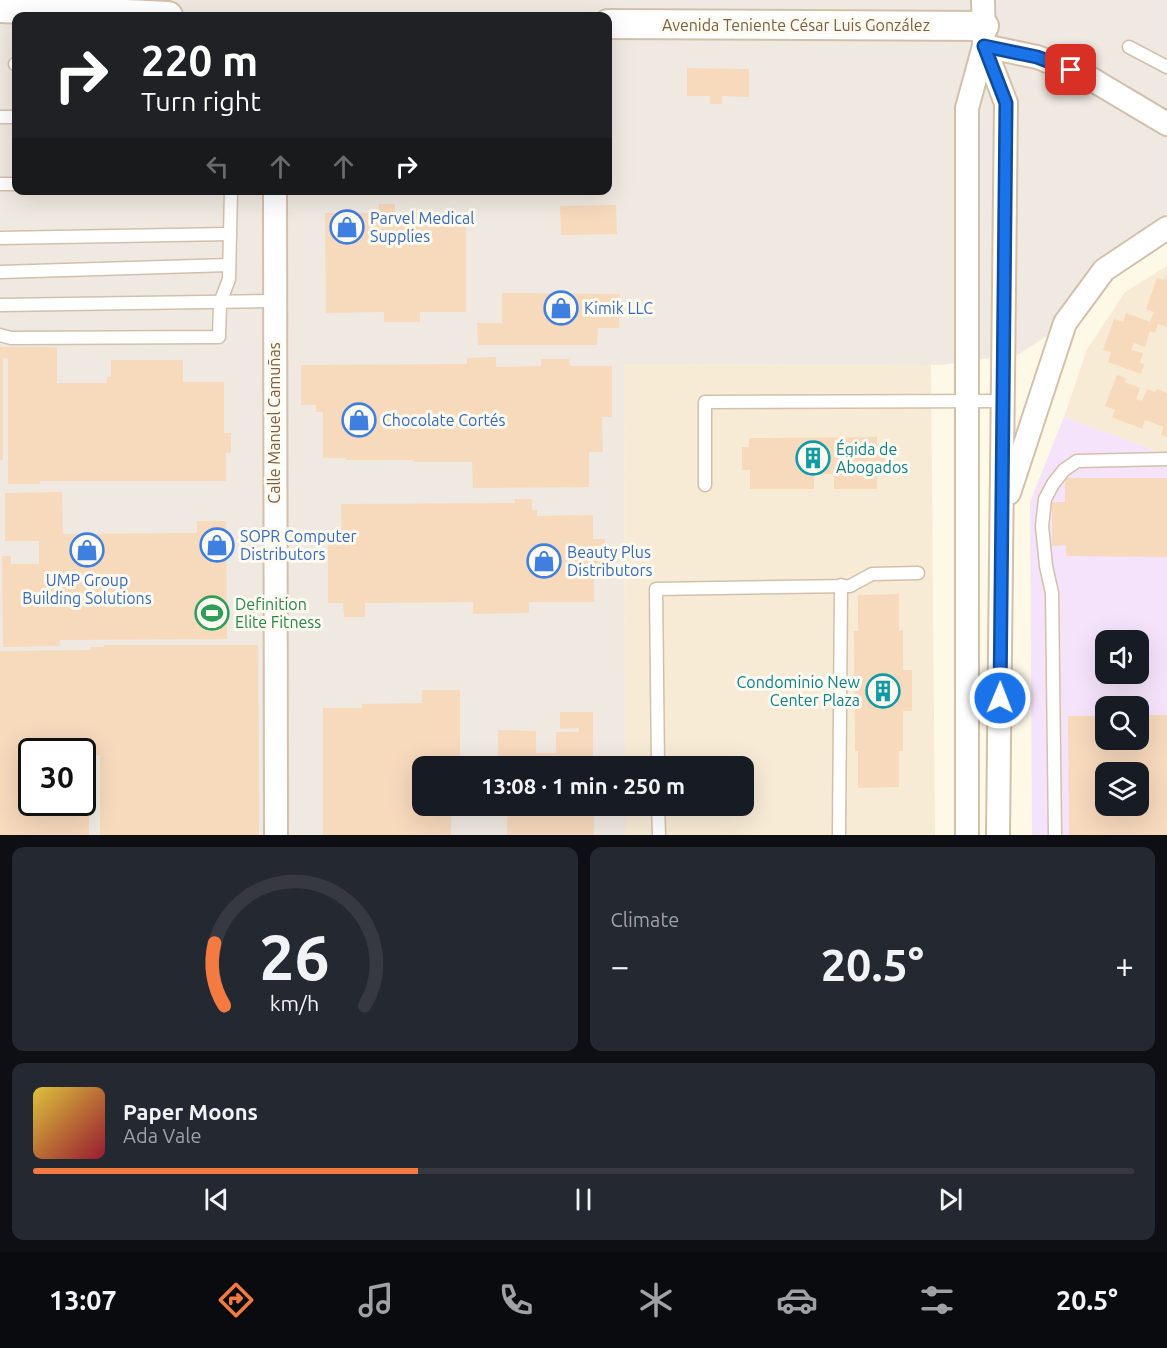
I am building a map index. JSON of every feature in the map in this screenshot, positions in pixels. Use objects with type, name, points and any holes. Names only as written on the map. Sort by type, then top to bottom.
[{"type":"street","points":[[0,9],[72,12]]},
{"type":"street","name":"Avenida Teniente César Luis González","points":[[612,24],[984,24],[1037,57],[1088,77],[1167,124]]},
{"type":"street","points":[[984,24],[1006,103],[998,835]]},
{"type":"street","points":[[967,835],[968,108],[984,24]]},
{"type":"street","name":"Calle Manuel Camuñas","points":[[275,195],[276,835]]},
{"type":"street","points":[[1002,514],[1065,323],[1104,270],[1167,228]]},
{"type":"lane","points":[[1129,47],[1167,67]]},
{"type":"lane","points":[[0,335],[11,338],[219,337],[220,303],[229,279],[231,195]]},
{"type":"lane","points":[[0,238],[230,234]]},
{"type":"lane","points":[[0,272],[229,265]]},
{"type":"lane","points":[[0,305],[274,301]]},
{"type":"lane","points":[[705,484],[705,402],[1003,401]]},
{"type":"lane","points":[[1055,835],[1052,593],[1046,566],[1042,526],[1045,499],[1064,470],[1077,461],[1167,459]]},
{"type":"lane","points":[[658,756],[656,589],[850,585],[872,574],[918,573]]},
{"type":"lane","points":[[839,835],[841,585]]},
{"type":"lane","points":[[658,816],[659,835]]},
{"type":"shaded area","points":[[0,0],[1167,0],[1167,213],[1095,260],[1047,336],[1019,354],[941,365],[624,364],[625,756],[412,756],[412,816],[625,816],[625,835],[0,835]]},
{"type":"shaded area","points":[[1167,266],[1167,455],[1064,417],[1087,349],[1125,292]]},
{"type":"shaded area","points":[[624,364],[931,365],[935,835],[625,835],[625,816],[754,816],[754,756],[625,756]]},
{"type":"shaded area","points":[[1064,417],[1167,455],[1167,835],[1032,835],[1030,502]]},
{"type":"building","points":[[687,68],[749,69],[749,97],[722,96],[722,104],[710,104],[710,96],[687,96]]},
{"type":"building","points":[[379,204],[395,204],[395,213],[466,213],[466,312],[420,312],[420,322],[384,322],[384,312],[326,313],[325,213],[379,213]]},
{"type":"building","points":[[616,205],[617,234],[561,235],[560,206]]},
{"type":"building","points":[[1167,274],[1167,327],[1158,324],[1155,333],[1150,331],[1145,347],[1134,343],[1131,350],[1143,353],[1140,363],[1144,364],[1141,374],[1108,362],[1111,352],[1103,350],[1114,319],[1123,322],[1126,313],[1150,322],[1154,312],[1146,309],[1157,278],[1165,280]]},
{"type":"building","name":"Kimik LLC","points":[[502,293],[620,294],[619,328],[598,328],[597,345],[478,345],[477,323],[502,323]]},
{"type":"building","points":[[0,347],[57,347],[57,383],[107,383],[107,377],[111,377],[111,360],[183,360],[183,382],[224,382],[224,433],[231,433],[231,453],[226,453],[226,481],[40,481],[40,484],[8,484],[8,358],[3,358],[3,460],[0,460]]},
{"type":"building","points":[[496,357],[496,367],[541,366],[541,359],[569,359],[570,366],[612,366],[612,417],[602,417],[603,452],[589,452],[589,487],[473,488],[472,462],[323,458],[323,412],[316,412],[316,405],[301,405],[301,365],[467,364],[467,358]]},
{"type":"building","points":[[1117,375],[1126,378],[1125,382],[1140,388],[1136,399],[1142,401],[1147,389],[1155,392],[1157,389],[1167,393],[1167,437],[1161,435],[1164,427],[1145,420],[1142,429],[1112,417],[1115,410],[1105,406]]},
{"type":"building","name":"Égida de Abogados","points":[[877,437],[877,447],[885,447],[885,469],[877,469],[877,489],[834,489],[834,474],[814,474],[814,489],[750,489],[750,470],[742,470],[742,447],[749,447],[749,438]]},
{"type":"building","points":[[1065,478],[1167,478],[1167,557],[1066,556],[1066,545],[1052,546],[1052,502],[1065,502]]},
{"type":"building","points":[[62,492],[63,534],[197,533],[197,521],[226,521],[227,639],[60,640],[60,646],[3,647],[2,556],[11,556],[11,564],[39,564],[39,541],[5,541],[5,493]]},
{"type":"building","points":[[515,499],[532,499],[532,510],[537,510],[537,516],[593,515],[593,539],[605,539],[605,575],[594,576],[594,602],[529,602],[529,613],[473,614],[473,602],[365,603],[365,617],[344,617],[343,603],[328,603],[328,543],[342,543],[341,504],[515,503]]},
{"type":"building","name":"Condominio New Center Plaza","points":[[899,594],[899,631],[903,630],[903,670],[912,670],[912,711],[903,711],[903,751],[899,751],[899,787],[858,788],[858,751],[855,751],[854,631],[858,631],[858,595]]},
{"type":"building","points":[[104,645],[258,645],[259,835],[100,835],[100,755],[96,755],[96,738],[18,738],[18,816],[89,816],[89,835],[0,835],[0,651],[90,650],[90,647],[104,647]]},
{"type":"building","points":[[422,690],[460,690],[460,756],[412,756],[412,816],[451,816],[451,835],[323,835],[323,708],[362,708],[362,704],[422,703]]},
{"type":"building","points":[[560,712],[593,712],[593,756],[498,756],[498,730],[536,731],[536,753],[556,753],[556,732],[579,732],[579,728],[560,729]]},
{"type":"building","points":[[1149,715],[1167,715],[1167,835],[1069,835],[1068,716],[1095,716],[1095,750],[1149,750]]},
{"type":"building","points":[[507,816],[594,816],[594,835],[507,835]]},
{"type":"place","name":"Parvel Medical Supplies","points":[[347,227]]},
{"type":"place","name":"Kimik LLC","points":[[561,308]]},
{"type":"place","name":"Chocolate Cortés","points":[[359,420]]},
{"type":"place","name":"Égida de Abogados","points":[[813,458]]},
{"type":"place","name":"SOPR Computer Distributors","points":[[217,545]]},
{"type":"place","name":"UMP Group Building Solutions","points":[[87,550]]},
{"type":"place","name":"Beauty Plus Distributors","points":[[544,561]]},
{"type":"place","name":"Definition Elite Fitness","points":[[212,613]]},
{"type":"place","name":"Condominio New Center Plaza","points":[[883,691]]},
{"type":"route","points":[[1000,698],[1006,103],[984,46],[1037,57],[1071,70]]}]
